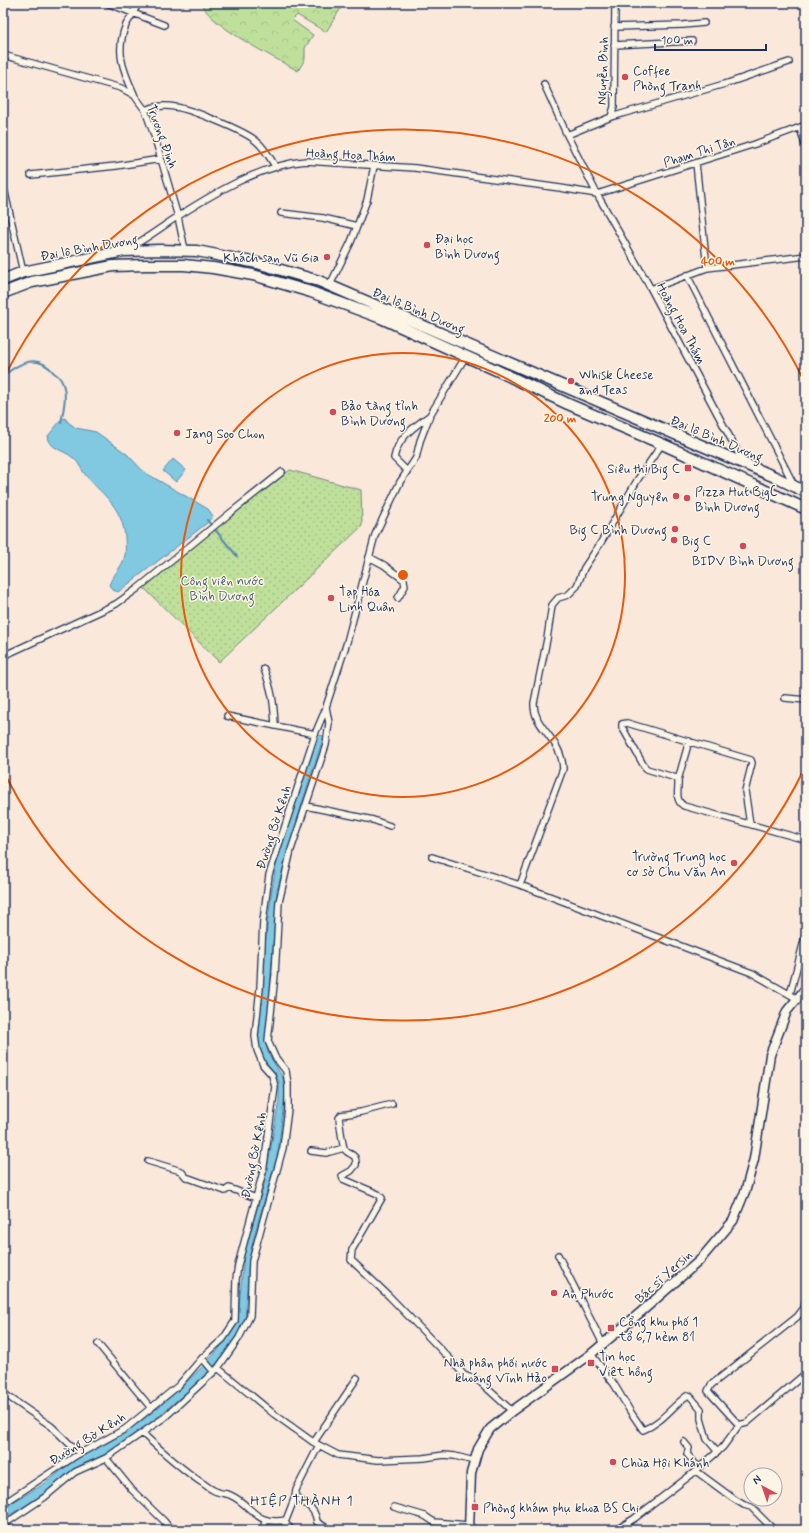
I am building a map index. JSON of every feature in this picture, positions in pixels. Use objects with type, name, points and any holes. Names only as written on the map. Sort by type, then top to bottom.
[{"type":"highway","points":[[184,265],[185,250]]},
{"type":"highway","name":"Đại lộ Bình Dương","points":[[3,280],[23,272],[124,251],[197,251],[257,263],[330,285],[806,492]]},
{"type":"highway","name":"Đại lộ Bình Dương","points":[[3,293],[32,282],[113,266],[146,264],[184,265],[253,275],[311,292],[382,318],[568,404],[662,444],[806,509]]},
{"type":"highway","name":"Đại lộ Bình Dương","points":[[752,485],[755,492],[806,515]]},
{"type":"main road","name":"Bác sĩ Yersin","points":[[469,1527],[471,1473],[478,1449],[490,1429],[603,1344],[699,1261],[733,1221],[746,1189],[754,1159],[770,1055],[793,996],[806,988]]},
{"type":"street","points":[[107,3],[164,25]]},
{"type":"street","points":[[134,95],[120,58],[120,42],[138,3]]},
{"type":"street","name":"Nguyễn Bình","points":[[567,135],[611,117],[614,107],[615,3]]},
{"type":"street","points":[[614,27],[704,23]]},
{"type":"street","points":[[614,45],[692,41]]},
{"type":"street","name":"Trương Định","points":[[3,55],[121,88],[134,95],[145,110],[161,158],[178,217],[185,250]]},
{"type":"street","points":[[611,117],[728,83],[789,62]]},
{"type":"street","name":"Hoàng Hoa Thám","points":[[544,84],[567,135],[597,194],[651,289],[744,464]]},
{"type":"street","points":[[145,110],[155,106],[176,107],[232,128],[254,139],[264,147],[274,166]]},
{"type":"street","name":"Phạm Thị Tân","points":[[597,194],[696,163],[806,125]]},
{"type":"street","points":[[800,128],[806,148]]},
{"type":"street","points":[[31,175],[116,166],[161,158]]},
{"type":"street","name":"Hoàng Hoa Thám","points":[[124,251],[142,242],[178,217],[235,183],[274,166],[293,162],[306,161],[415,168],[597,194]]},
{"type":"street","points":[[696,163],[707,268]]},
{"type":"street","points":[[330,285],[351,242],[367,200],[374,166]]},
{"type":"street","points":[[3,184],[23,272]]},
{"type":"street","points":[[281,213],[323,218],[357,226]]},
{"type":"street","points":[[651,289],[707,268],[806,256]]},
{"type":"street","points":[[687,275],[796,487]]},
{"type":"street","points":[[407,471],[394,458],[396,448],[409,430],[430,415],[466,356]]},
{"type":"street","name":"Đường Bờ Kênh","points":[[3,1504],[80,1453],[125,1429],[178,1386],[223,1339],[235,1321],[236,1279],[238,1265],[263,1172],[276,1087],[272,1076],[263,1065],[257,1050],[255,1036],[260,988],[263,921],[269,876],[315,734],[326,707],[347,642],[375,535],[400,482],[416,458],[430,415]]},
{"type":"street","points":[[520,885],[560,780],[562,769],[562,760],[558,748],[536,718],[534,712],[534,703],[552,605],[558,598],[568,595],[577,586],[584,568],[600,544],[638,479],[662,444]]},
{"type":"street","points":[[3,656],[116,604],[137,589],[282,472]]},
{"type":"street","points":[[369,557],[384,565],[404,580],[405,586],[398,598]]},
{"type":"street","points":[[264,669],[274,700],[275,726]]},
{"type":"street","points":[[785,698],[806,700]]},
{"type":"street","points":[[3,1525],[45,1497],[75,1472],[106,1458],[165,1417],[215,1370],[239,1338],[250,1316],[252,1261],[283,1148],[288,1109],[288,1084],[286,1071],[275,1057],[268,1041],[275,975],[279,902],[292,850],[326,745],[329,723],[326,707]]},
{"type":"street","points":[[227,716],[315,734]]},
{"type":"street","points":[[678,780],[676,778],[647,769],[622,727],[622,724],[627,723],[751,760],[752,763],[745,791],[750,824]]},
{"type":"street","points":[[689,741],[678,780],[678,800],[681,804],[806,840]]},
{"type":"street","points":[[306,806],[373,820],[390,826]]},
{"type":"street","points":[[432,857],[520,885],[752,973],[793,996],[806,935]]},
{"type":"street","points":[[392,1104],[341,1116],[339,1118],[344,1148],[356,1159],[356,1165],[352,1171],[342,1176],[343,1179],[378,1194],[382,1198],[352,1250],[351,1260],[452,1360],[464,1375],[479,1381],[512,1411]]},
{"type":"street","points":[[311,1151],[326,1153],[344,1148]]},
{"type":"street","points":[[148,1160],[181,1171],[186,1177],[218,1189],[226,1191],[230,1188],[256,1198]]},
{"type":"street","points":[[558,1255],[603,1344]]},
{"type":"street","points":[[740,1425],[708,1391],[710,1385],[797,1317],[804,1308],[806,1298]]},
{"type":"street","points":[[98,1344],[151,1408]]},
{"type":"street","points":[[591,1354],[614,1384],[643,1430],[659,1420],[688,1395],[701,1409],[701,1419],[707,1439],[718,1452]]},
{"type":"street","points":[[203,1359],[215,1370],[316,1444],[338,1455],[378,1460],[424,1458],[444,1455],[456,1456],[474,1461]]},
{"type":"street","points":[[616,1530],[635,1518],[697,1470],[723,1447],[740,1425],[747,1423],[806,1373]]},
{"type":"street","points":[[142,1433],[166,1456],[199,1481],[218,1493],[229,1494],[266,1520],[275,1522],[286,1520],[289,1515],[296,1490],[316,1444],[356,1378]]},
{"type":"street","points":[[3,1393],[51,1426],[80,1453]]},
{"type":"street","points":[[684,1442],[689,1448],[687,1454],[697,1470],[734,1499],[751,1507],[774,1530]]},
{"type":"street","points":[[106,1458],[132,1490],[164,1521],[171,1530]]},
{"type":"street","points":[[295,1497],[311,1508],[316,1514],[317,1522],[330,1530]]},
{"type":"street","points":[[394,1507],[425,1516],[434,1522],[469,1527]]},
{"type":"street","points":[[262,1530],[266,1520]]},
{"type":"street","points":[[283,1520],[292,1530]]},
{"type":"green space","points":[[201,3],[344,3],[326,32],[297,15],[292,20],[313,35],[305,48],[305,59],[298,71],[244,41],[217,22],[207,12]]},
{"type":"green space","name":"Công viên nước Bình Dương","points":[[290,470],[361,490],[362,526],[219,662],[140,584]]},
{"type":"water","points":[[65,418],[76,428],[96,432],[127,454],[144,472],[208,509],[213,516],[207,523],[118,592],[113,590],[109,585],[125,555],[125,537],[123,527],[112,503],[87,477],[77,461],[51,444],[48,436],[61,420]]},
{"type":"water","points":[[173,459],[186,470],[176,482],[163,471]]},
{"type":"water","points":[[318,735],[324,736],[303,800],[277,890],[266,1042],[268,1053],[283,1078],[285,1093],[278,1153],[254,1236],[249,1260],[245,1320],[234,1342],[206,1376],[143,1429],[98,1459],[76,1468],[43,1494],[3,1519],[3,1508],[44,1484],[79,1457],[112,1440],[143,1420],[174,1394],[204,1365],[218,1350],[234,1328],[238,1317],[244,1255],[265,1181],[279,1101],[279,1082],[275,1074],[266,1065],[258,1042],[266,935],[272,889],[276,866],[284,837],[307,764]]},
{"type":"waterway","points":[[3,376],[16,367],[29,362],[35,361],[48,367],[60,378],[64,387],[65,392],[61,423]]},
{"type":"waterway","points":[[207,520],[237,556]]},
{"type":"place","name":"Coffee Phòng Tranh","points":[[625,77]]},
{"type":"place","name":"Đại học Bình Dương","points":[[427,245]]},
{"type":"place","name":"Khách sạn Vũ Gia","points":[[327,257]]},
{"type":"place","name":"Whisk Cheese and Teas","points":[[571,381]]},
{"type":"place","name":"Bảo tàng tỉnh Bình Dương","points":[[333,412]]},
{"type":"place","name":"Jang Soo Chon","points":[[177,433]]},
{"type":"place","name":"Siêu thị Big C","points":[[688,468]]},
{"type":"place","name":"Trung Nguyên","points":[[676,496]]},
{"type":"place","name":"Pizza Hut BigC Bình Dương","points":[[687,498]]},
{"type":"place","name":"Big C Bình Dương","points":[[675,529]]},
{"type":"place","name":"Big C","points":[[674,540]]},
{"type":"place","name":"BIDV Bình Dương","points":[[743,546]]},
{"type":"place","name":"Tạp Hóa Linh Quân","points":[[331,598]]},
{"type":"place","name":"Trường Trung học cơ sở Chu Văn An","points":[[734,863]]},
{"type":"place","name":"An Phước","points":[[554,1293]]},
{"type":"place","name":"Cổng khu phố 1 tổ 6,7 hẻm 81","points":[[611,1328]]},
{"type":"place","name":"Tin học Việt hồng","points":[[591,1363]]},
{"type":"place","name":"Nhà phân phối nước khoáng Vĩnh Hảo","points":[[555,1369]]},
{"type":"place","name":"Chùa Hội Khánh","points":[[613,1462]]},
{"type":"place","name":"Phòng khám phụ khoa BS Chi","points":[[475,1507]]},
{"type":"district","name":"HIỆP THÀNH 1","points":[[302,1500]]}]
